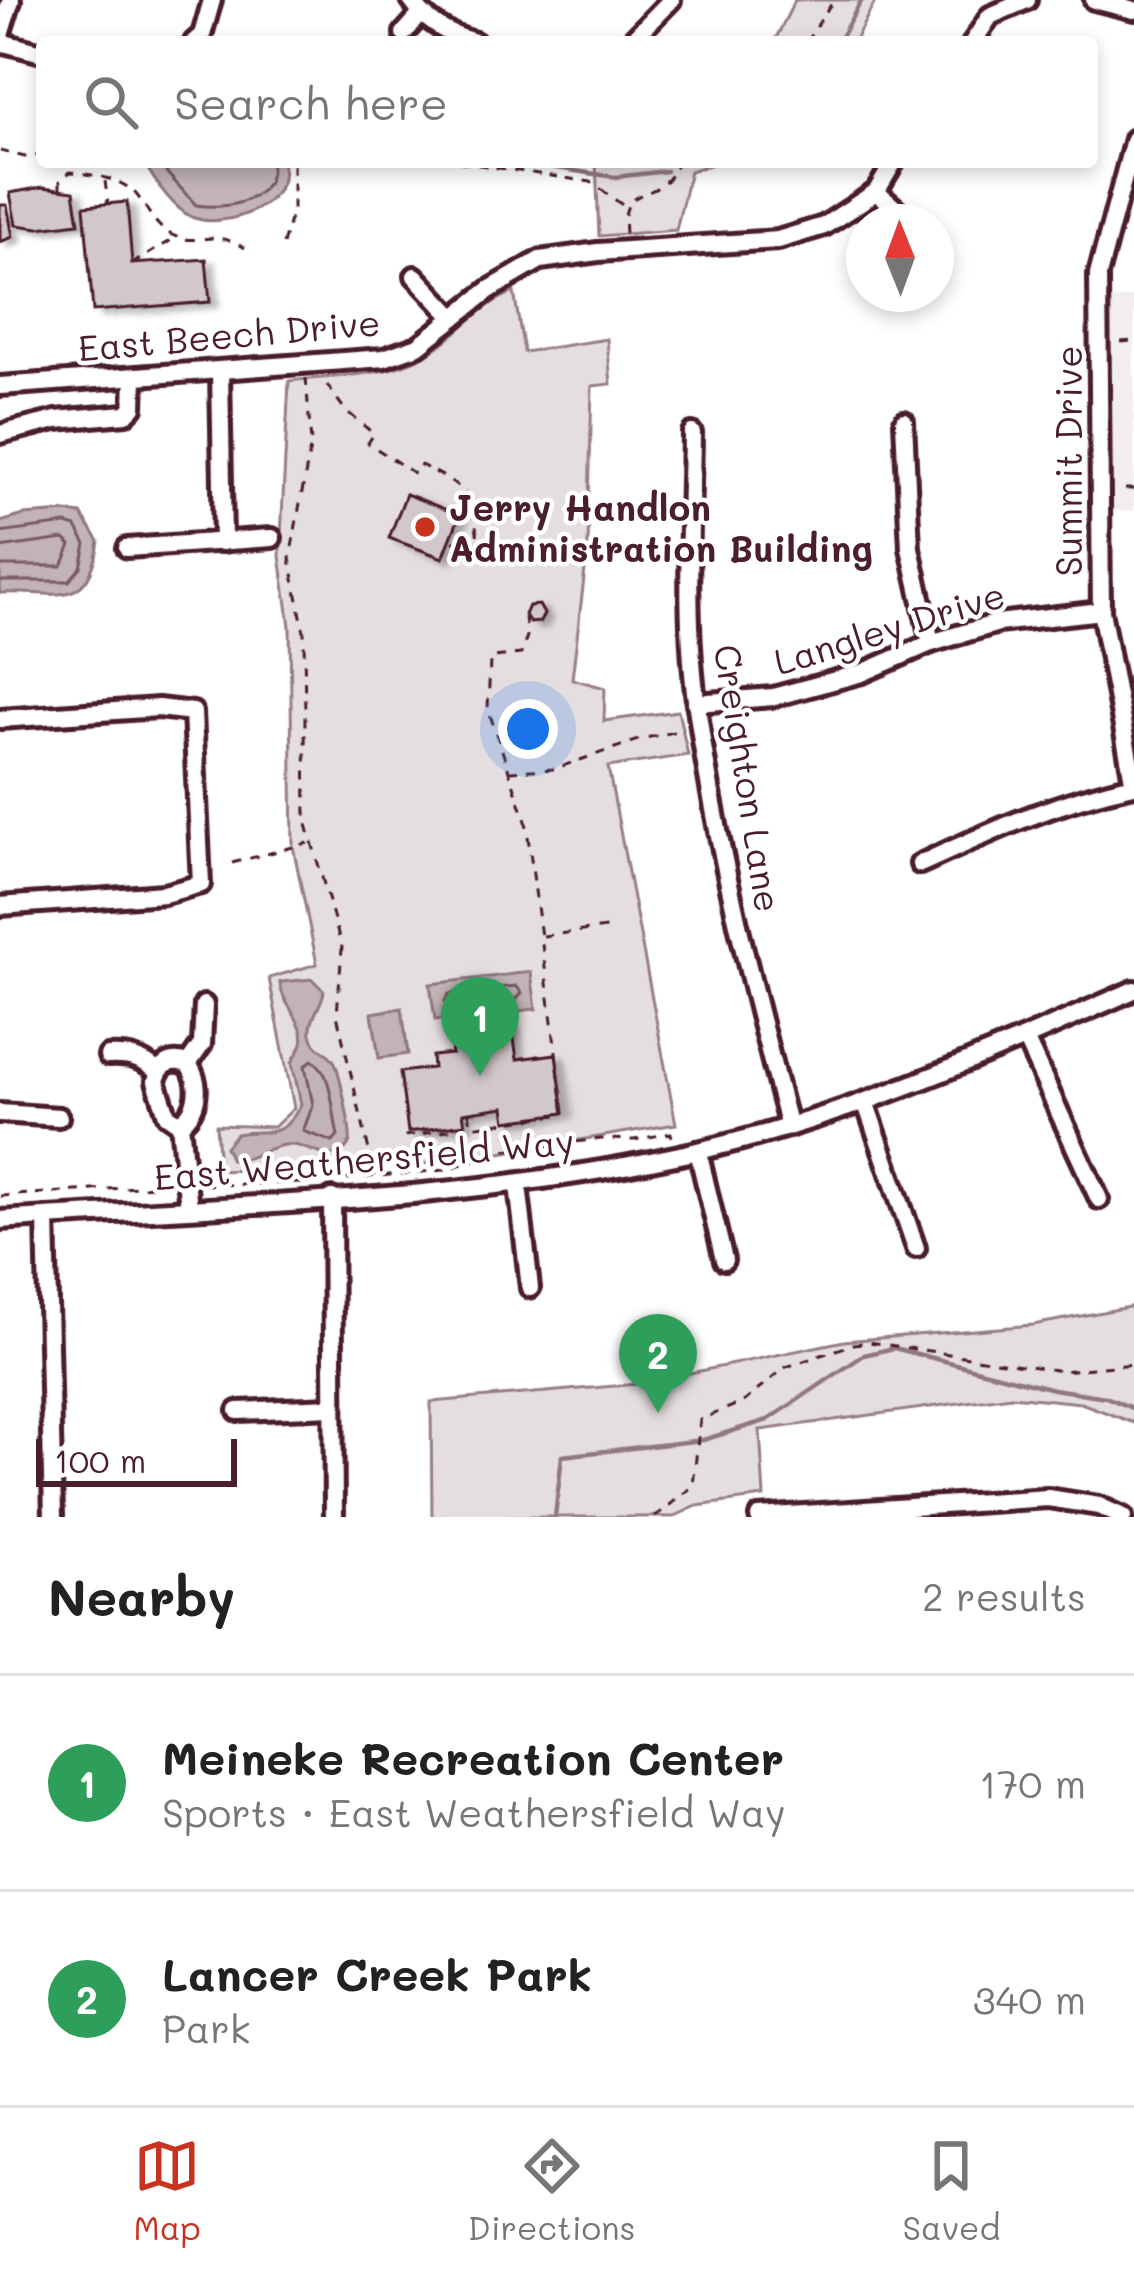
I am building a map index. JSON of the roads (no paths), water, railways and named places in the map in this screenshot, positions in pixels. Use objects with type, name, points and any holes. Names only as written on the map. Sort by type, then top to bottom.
[{"type":"street","points":[[11,0],[0,39],[36,51]]},
{"type":"street","points":[[199,36],[212,0]]},
{"type":"street","points":[[636,36],[671,0]]},
{"type":"street","points":[[977,36],[990,16],[1027,0]]},
{"type":"street","points":[[1094,0],[1134,10]]},
{"type":"street","points":[[404,33],[416,7],[454,36]]},
{"type":"street","name":"Summit Drive","points":[[1134,139],[1126,203],[1098,275],[1101,611],[1134,785]]},
{"type":"street","name":"East Beech Drive","points":[[0,386],[384,358],[418,346],[489,290],[540,260],[778,240],[824,226],[876,192],[890,168]]},
{"type":"street","points":[[876,192],[890,204]]},
{"type":"street","name":"East Beech Drive","points":[[415,276],[454,318]]},
{"type":"street","points":[[220,370],[223,542]]},
{"type":"street","points":[[0,434],[56,420],[126,414],[133,407],[134,377]]},
{"type":"street","points":[[904,421],[910,548],[931,643]]},
{"type":"street","name":"Creighton Lane","points":[[692,433],[690,577],[696,703],[744,959],[789,1126]]},
{"type":"street","points":[[127,548],[272,538]]},
{"type":"street","name":"Langley Drive","points":[[696,703],[773,698],[862,674],[931,643],[998,623],[1101,611]]},
{"type":"street","points":[[0,719],[158,708],[193,712],[201,884],[164,894],[0,906]]},
{"type":"street","points":[[920,864],[1025,816],[1082,796],[1134,785]]},
{"type":"street","name":"East Weathersfield Way","points":[[0,1220],[518,1185],[677,1155],[866,1104],[1134,990]]},
{"type":"street","points":[[188,1064],[202,1044],[204,1005]]},
{"type":"street","points":[[1025,1038],[1100,1199]]},
{"type":"street","points":[[107,1056],[129,1055],[158,1072]]},
{"type":"street","points":[[180,1124],[191,1115],[196,1101],[193,1070],[188,1064],[171,1061],[155,1081],[167,1114],[180,1124],[188,1207]]},
{"type":"street","points":[[866,1104],[916,1248]]},
{"type":"street","points":[[0,1113],[59,1117]]},
{"type":"street","points":[[698,1150],[724,1260]]},
{"type":"street","points":[[518,1185],[530,1288]]},
{"type":"street","points":[[332,1198],[334,1517]]},
{"type":"street","points":[[46,1217],[53,1517]]},
{"type":"street","points":[[238,1411],[332,1407]]},
{"type":"street","points":[[758,1517],[973,1510],[1048,1498],[1099,1506],[1123,1517]]},
{"type":"water","points":[[148,168],[282,168],[278,190],[269,201],[224,220],[194,218],[179,209]]},
{"type":"water","points":[[81,514],[99,541],[87,579],[67,593],[0,593],[0,522]]},
{"type":"water","points":[[531,972],[536,1009],[435,1020],[430,984]]},
{"type":"water","points":[[312,979],[324,991],[311,1034],[336,1066],[349,1143],[338,1154],[284,1145],[231,1160],[225,1147],[236,1134],[281,1129],[301,1104],[292,1063],[301,1046],[302,1030],[280,982]]},
{"type":"water","points":[[402,1008],[408,1054],[379,1058],[372,1013]]},
{"type":"waterway","points":[[841,36],[862,0]]},
{"type":"waterway","points":[[556,168],[615,177],[666,171]]},
{"type":"waterway","points":[[555,1517],[562,1456],[703,1440],[768,1420],[864,1355],[894,1348],[1053,1389],[1106,1397],[1134,1409]]},
{"type":"place","name":"Jerry Handlon Administration Building","points":[[425,527]]},
{"type":"place","name":"Meineke Recreation Center","points":[[480,1076]]},
{"type":"place","name":"Lancer Creek Park","points":[[658,1413]]}]
